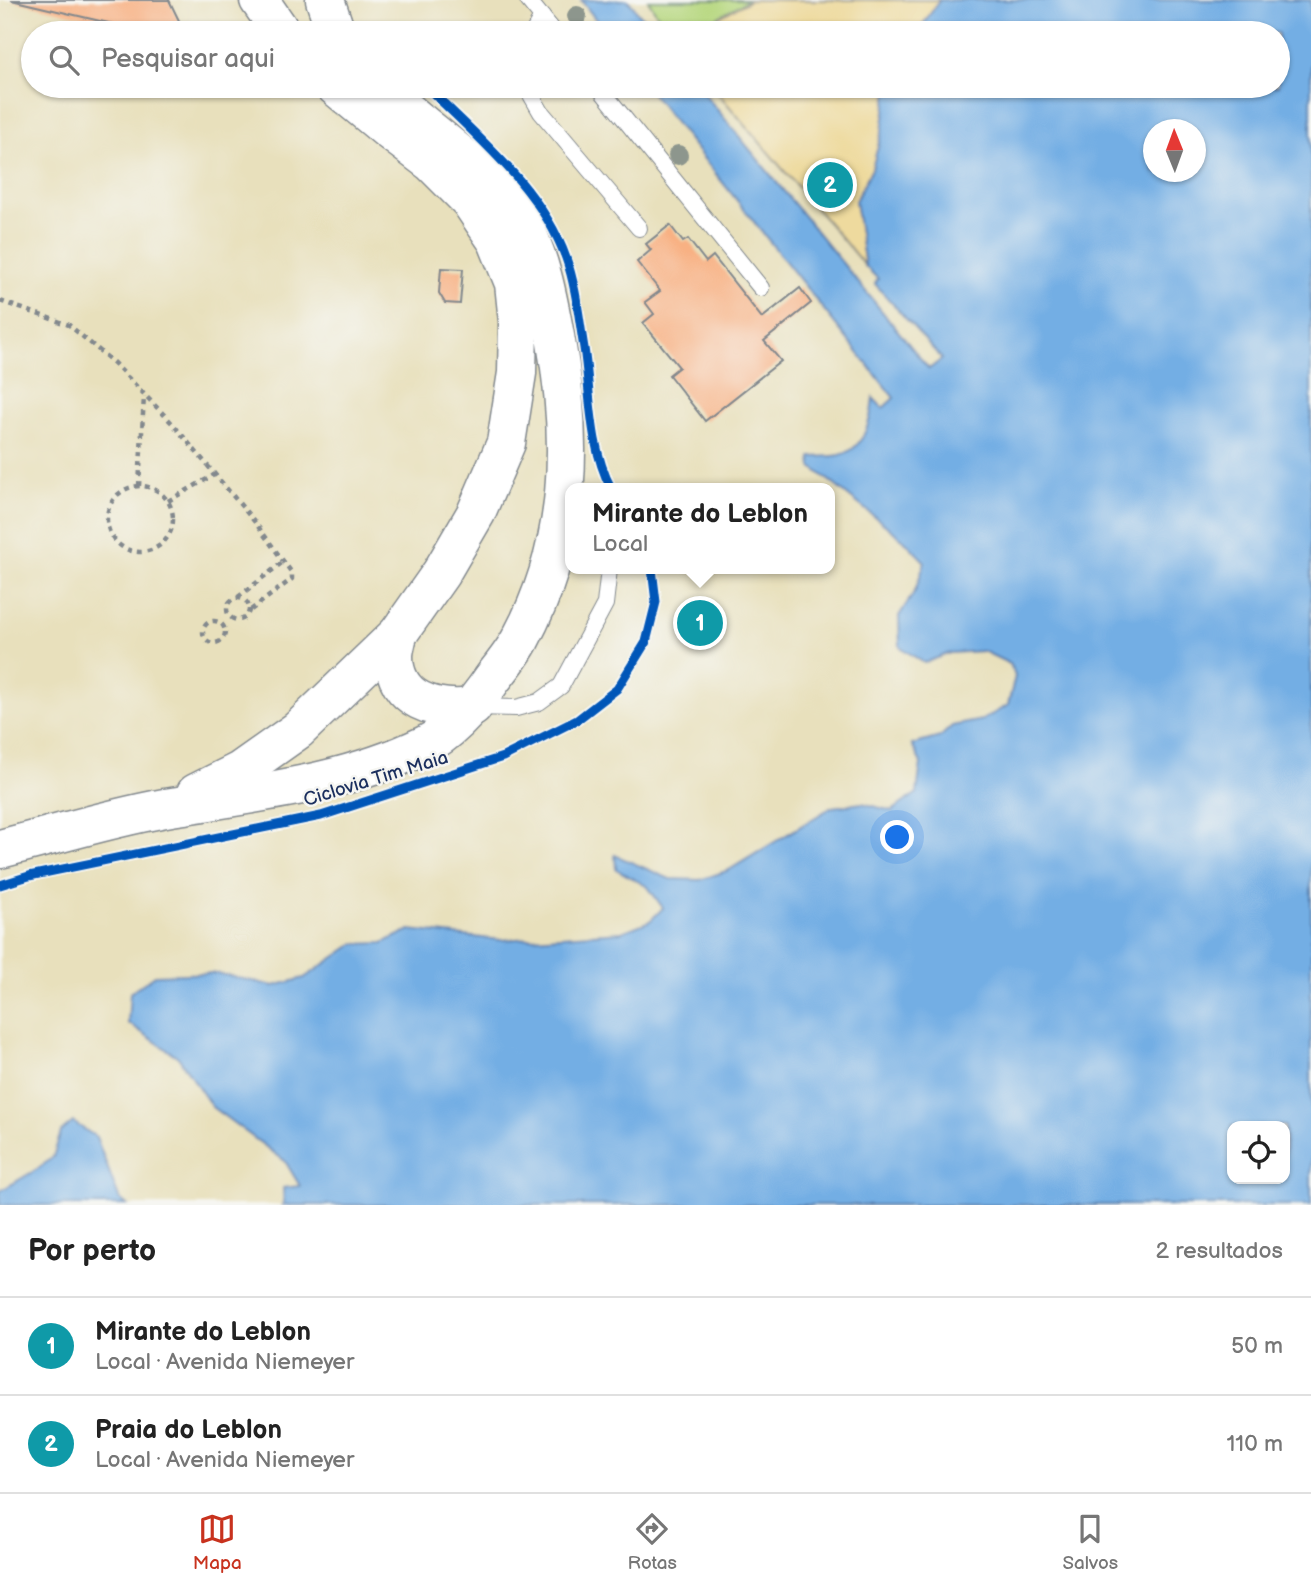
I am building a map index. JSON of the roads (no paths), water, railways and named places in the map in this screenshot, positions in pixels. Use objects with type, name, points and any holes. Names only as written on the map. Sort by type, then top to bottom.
[{"type":"main road","points":[[258,0],[273,21]]},
{"type":"main road","points":[[326,0],[332,21]]},
{"type":"main road","points":[[164,808],[240,771],[298,730],[398,634],[441,573],[476,513],[506,443],[517,373],[518,322],[514,282],[496,241],[470,201],[432,163],[350,98]]},
{"type":"main road","points":[[392,98],[485,175],[520,221],[546,283],[557,343],[567,421],[568,483]]},
{"type":"main road","points":[[0,849],[164,808],[313,784],[374,767],[428,744],[473,707],[521,639],[552,565],[565,516]]},
{"type":"main road","points":[[398,634],[394,656],[399,678],[412,696],[432,707],[454,710],[473,707]]},
{"type":"lane","points":[[528,0],[545,21]]},
{"type":"lane","points":[[540,21],[542,17]]},
{"type":"lane","points":[[533,98],[541,112],[639,228]]},
{"type":"lane","points":[[608,98],[761,288]]},
{"type":"lane","points":[[473,707],[516,708],[539,702],[561,685],[605,604],[608,574]]},
{"type":"water","points":[[581,0],[628,0],[645,21],[597,21]]},
{"type":"water","points":[[940,0],[1311,0],[1311,1205],[282,1205],[283,1188],[300,1186],[285,1161],[212,1107],[178,1057],[128,1023],[130,993],[155,975],[216,973],[274,986],[304,978],[354,944],[383,943],[410,930],[501,940],[622,932],[650,921],[663,908],[648,887],[616,869],[615,855],[670,879],[700,880],[729,870],[832,807],[862,803],[892,811],[917,793],[921,763],[912,745],[940,737],[952,726],[982,720],[1008,705],[1015,676],[1010,664],[983,651],[950,653],[924,663],[900,647],[899,616],[915,591],[925,562],[904,540],[812,467],[811,457],[837,456],[848,452],[865,432],[873,398],[883,408],[894,398],[656,98],[708,98],[929,369],[942,359],[875,284],[878,279],[865,266],[855,201],[872,169],[887,98],[1290,98],[1290,21],[925,21]]},
{"type":"water","points":[[73,1122],[96,1137],[119,1198],[127,1205],[0,1205],[0,1191],[53,1157],[61,1132]]},
{"type":"place","name":"Praia do Leblon","points":[[830,185]]},
{"type":"place","name":"Mirante do Leblon","points":[[700,623]]}]
